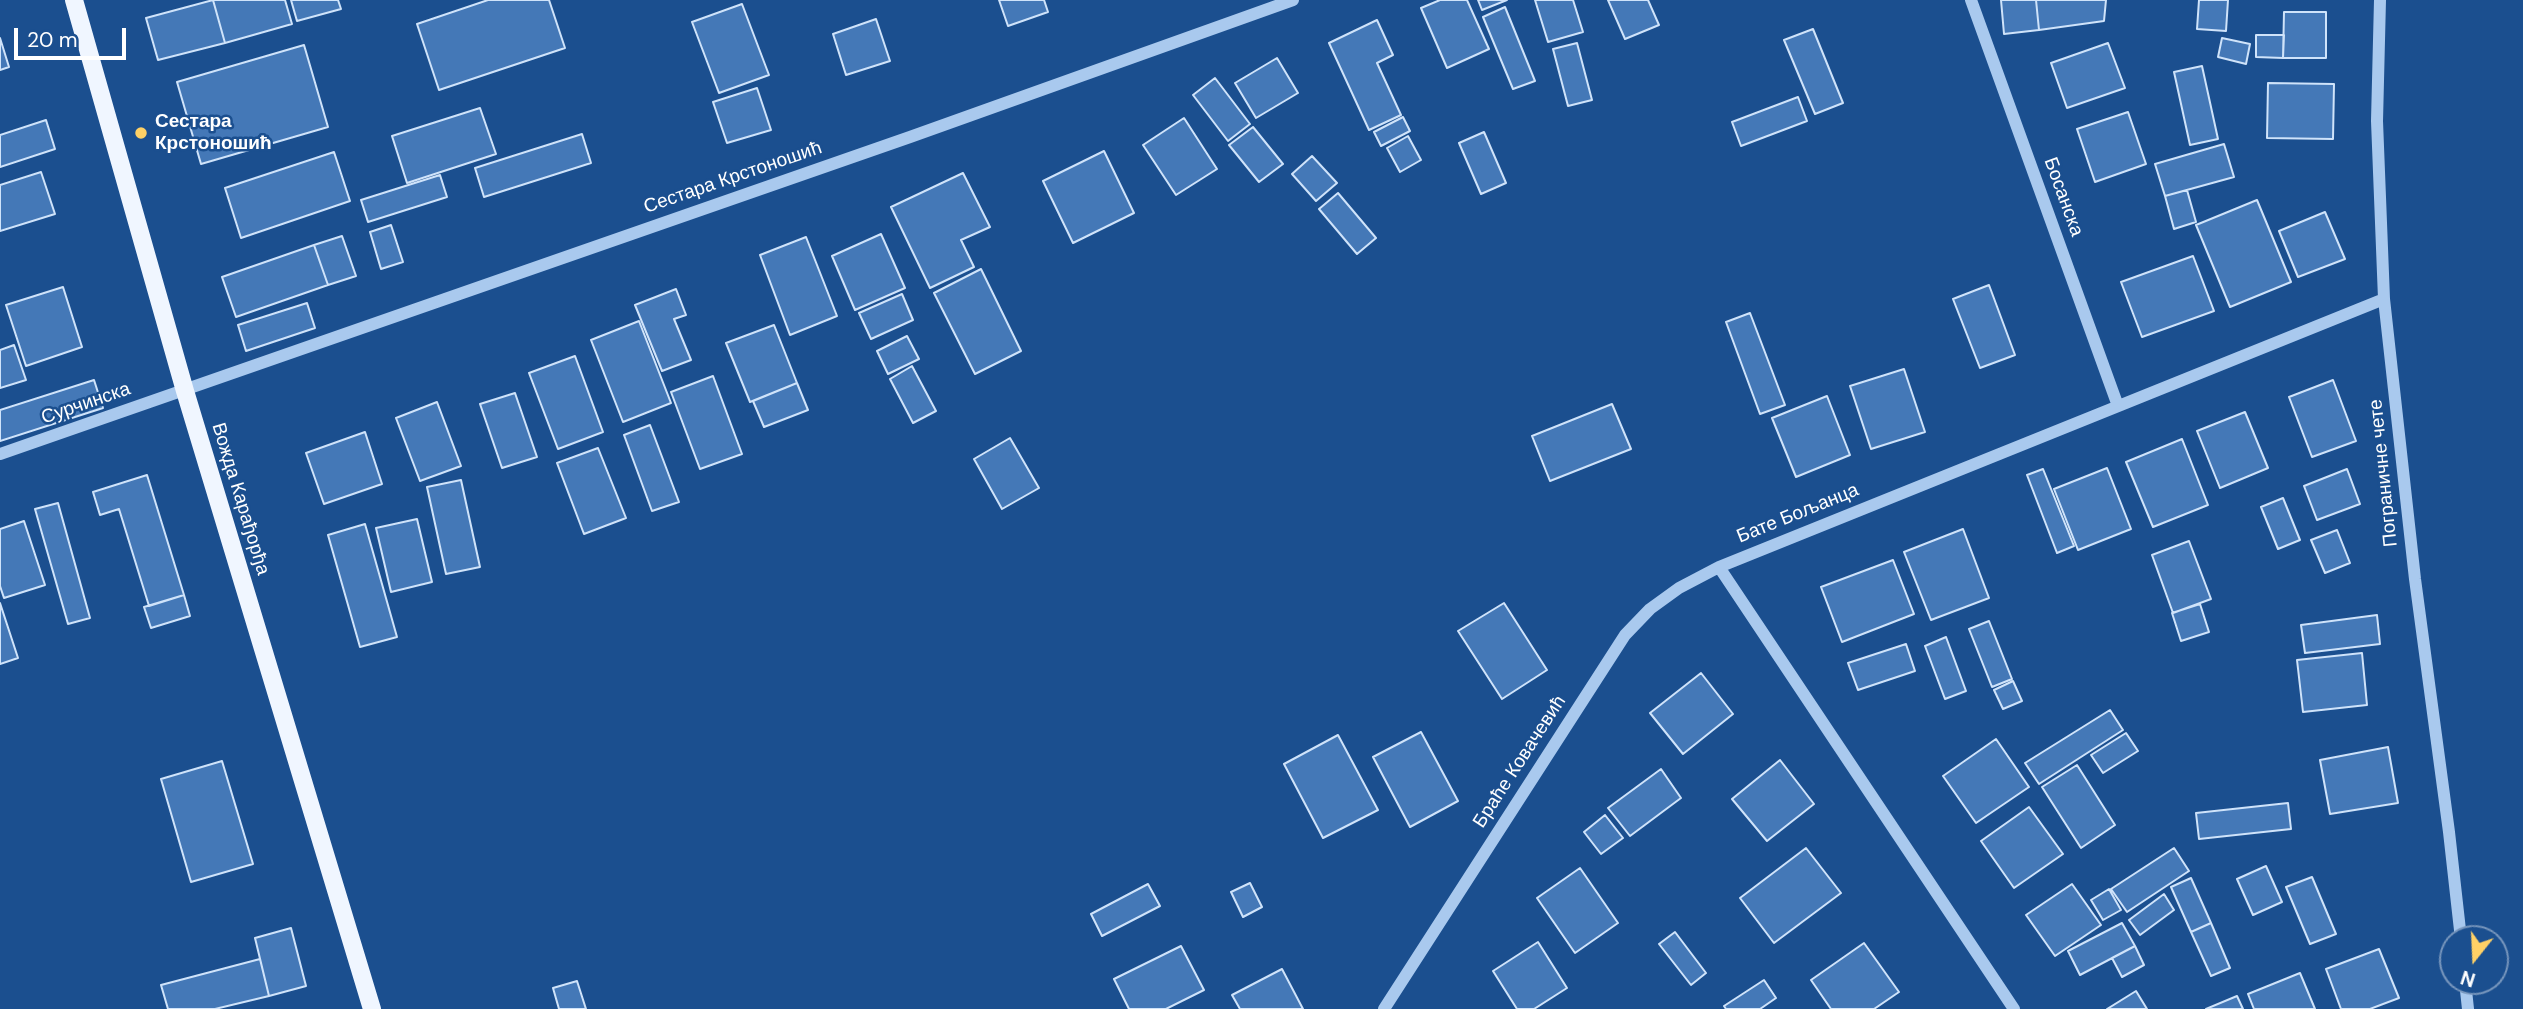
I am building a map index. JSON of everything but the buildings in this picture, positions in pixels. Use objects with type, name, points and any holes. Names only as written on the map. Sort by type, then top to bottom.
[{"type":"main road","name":"Вожда Карађорђа","points":[[75,0],[185,391],[372,1009]]},
{"type":"street","name":"Сестара Крстоношић","points":[[185,391],[1293,0]]},
{"type":"street","name":"Босанска","points":[[1971,0],[2118,407]]},
{"type":"street","name":"Пограничне чете","points":[[2380,0],[2377,121],[2385,299],[2415,579],[2459,925]]},
{"type":"street","name":"Бате Бољанца","points":[[1719,567],[2385,299]]},
{"type":"street","name":"Сурчинска","points":[[0,454],[185,391]]},
{"type":"street","name":"Браће Ковачевић","points":[[1384,1009],[1625,635],[1650,609],[1679,588],[1719,567]]},
{"type":"street","points":[[1719,567],[2014,1009]]},
{"type":"place","name":"Сестара Крстоношић","points":[[141,133]]}]
